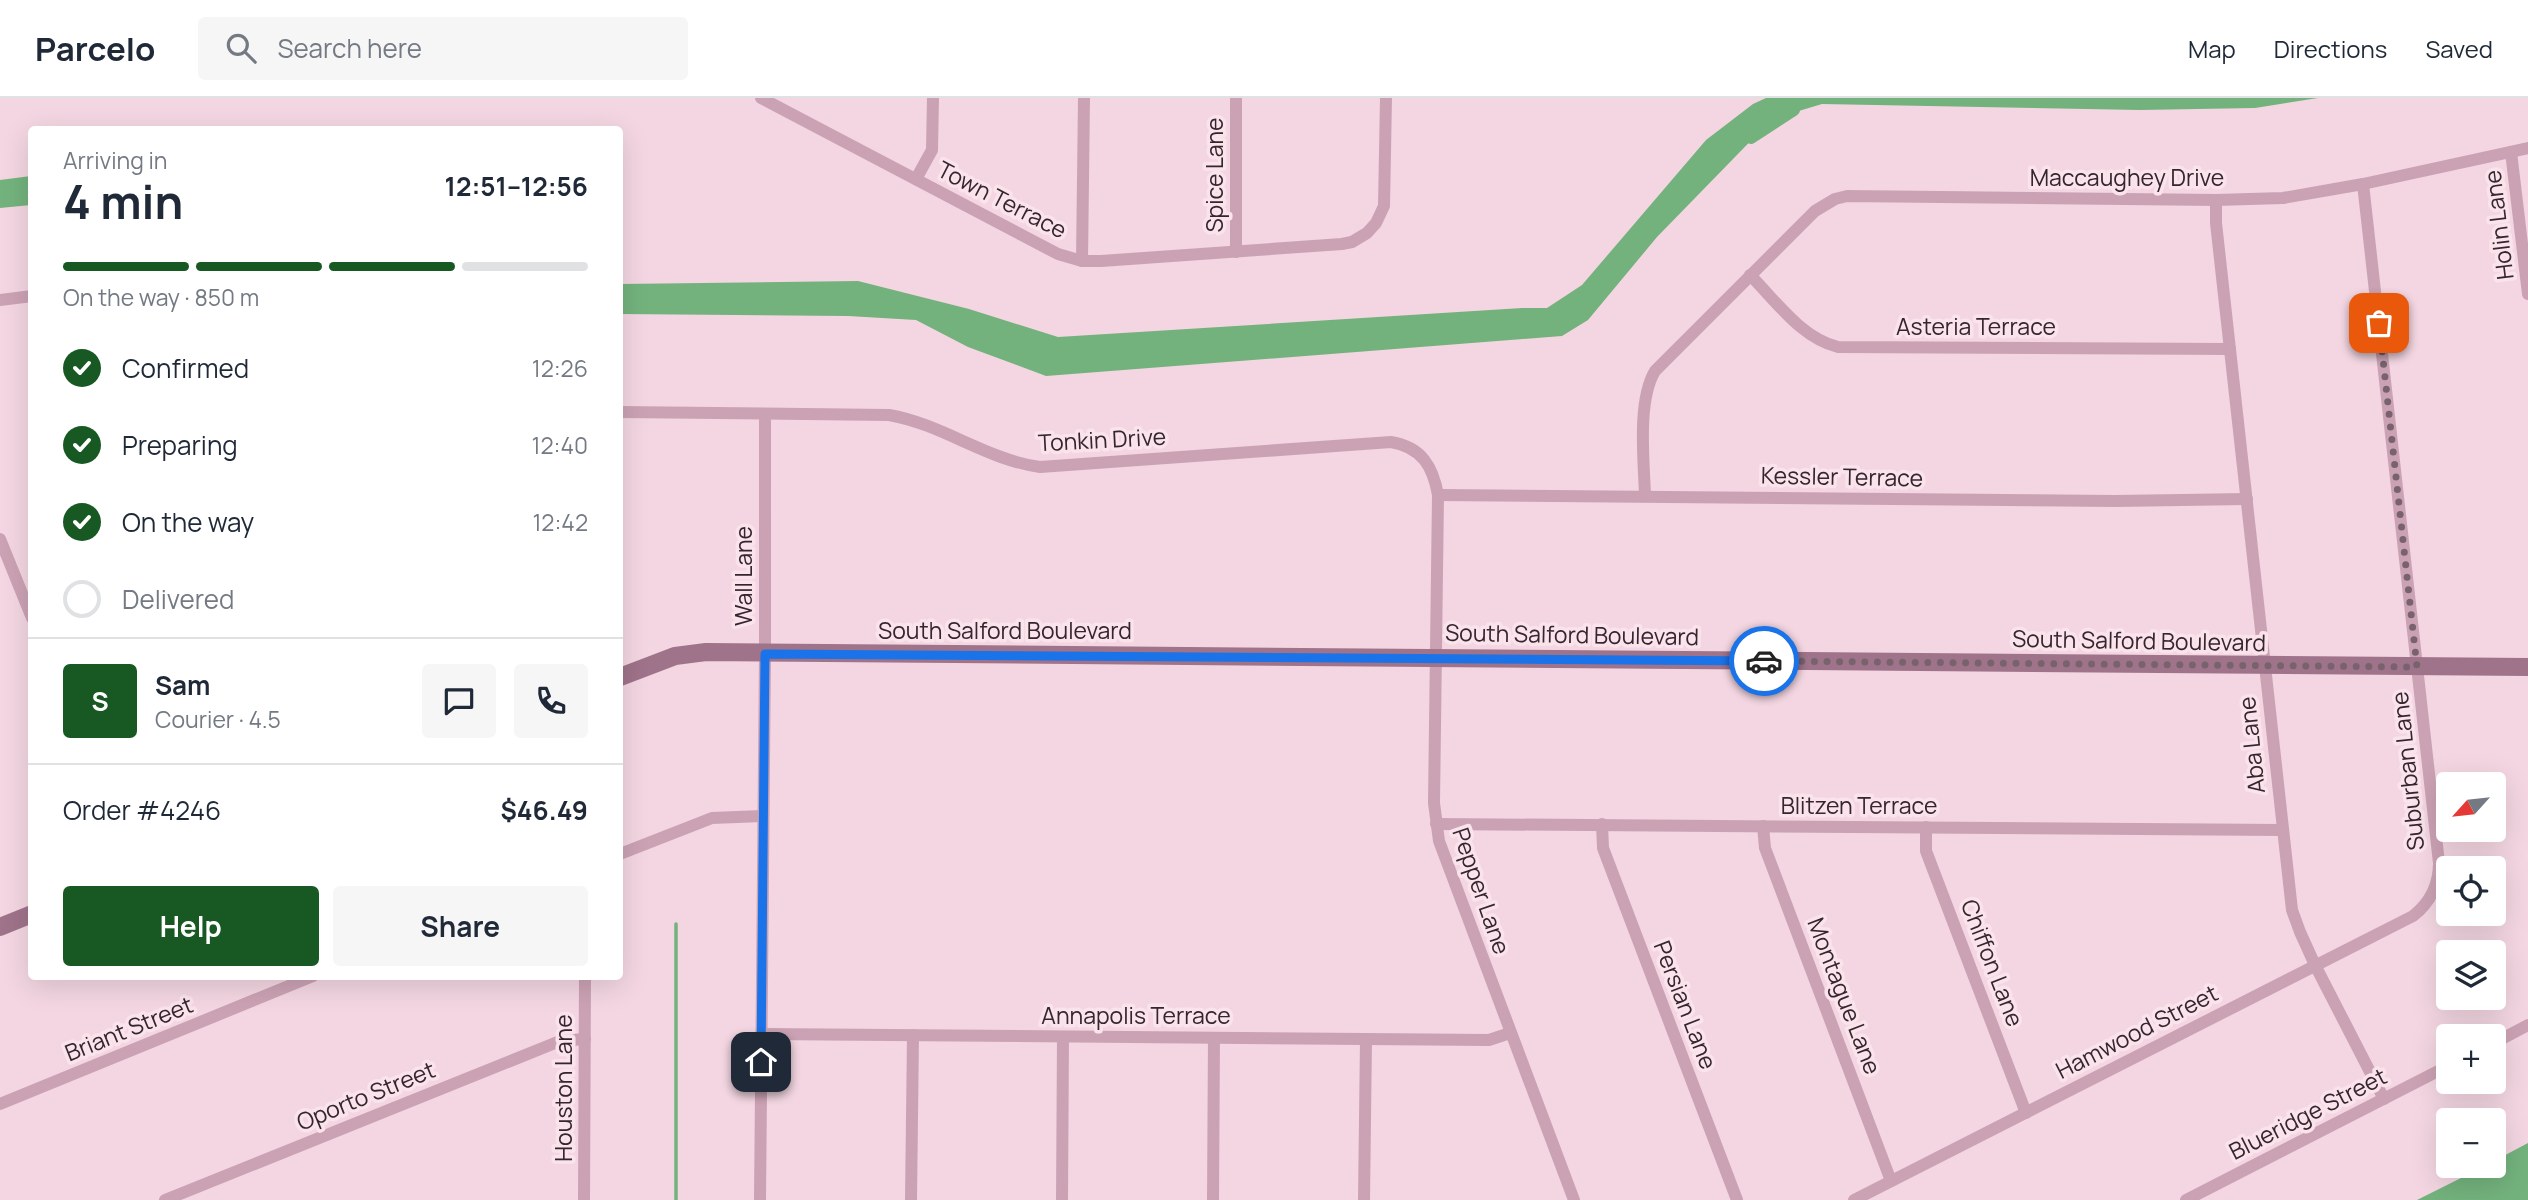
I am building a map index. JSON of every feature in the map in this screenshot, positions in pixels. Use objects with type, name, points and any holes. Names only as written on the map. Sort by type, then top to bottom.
[{"type":"street","name":"Town Terrace","points":[[761,98],[1058,254],[1082,261],[1352,242],[1367,233],[1376,223],[1384,206],[1386,98]]},
{"type":"street","points":[[916,179],[932,149],[933,98]]},
{"type":"street","points":[[1082,261],[1084,98]]},
{"type":"street","name":"Spice Lane","points":[[1236,98],[1236,252]]},
{"type":"street","name":"Maccaughey Drive","points":[[1645,496],[1644,400],[1649,381],[1660,366],[1815,211],[1835,200],[1847,197],[2216,200],[2283,198],[2363,184],[2528,148]]},
{"type":"street","name":"Holin Lane","points":[[2511,152],[2528,294]]},
{"type":"street","name":"Suburban Lane","points":[[2363,184],[2439,863],[2433,894]]},
{"type":"street","name":"Aba Lane","points":[[2216,200],[2216,223],[2292,910],[2315,965],[2385,1098]]},
{"type":"street","name":"Asteria Terrace","points":[[1750,275],[1807,332],[1821,342],[1838,346],[2230,349]]},
{"type":"street","points":[[0,300],[28,296]]},
{"type":"street","name":"Tonkin Drive","points":[[623,412],[878,414],[899,417],[1010,461],[1040,467],[1391,442],[1411,448],[1422,456],[1434,474],[1438,495]]},
{"type":"street","name":"Wall Lane","points":[[760,1200],[765,414]]},
{"type":"street","name":"Kessler Terrace","points":[[1438,495],[2115,501],[2247,499]]},
{"type":"street","name":"Pepper Lane","points":[[1438,495],[1434,803],[1436,824],[1443,855],[1574,1200]]},
{"type":"street","points":[[0,539],[28,608]]},
{"type":"street","name":"South Salford Boulevard","points":[[623,673],[687,654],[2528,667]]},
{"type":"street","points":[[623,854],[712,818],[762,816]]},
{"type":"street","name":"Blitzen Terrace","points":[[1436,824],[2282,830]]},
{"type":"street","name":"Persian Lane","points":[[1602,824],[1603,848],[1737,1200]]},
{"type":"street","name":"Montague Lane","points":[[1763,826],[1765,848],[1891,1181]]},
{"type":"street","name":"Chiffon Lane","points":[[1926,827],[1927,851],[2026,1113]]},
{"type":"street","name":"Hamwood Street","points":[[1853,1200],[2413,916],[2433,894]]},
{"type":"street","points":[[0,926],[28,916]]},
{"type":"street","name":"Briant Street","points":[[0,1104],[303,980]]},
{"type":"street","name":"Houston Lane","points":[[581,1199],[585,980]]},
{"type":"street","points":[[2506,1037],[2528,1026]]},
{"type":"street","name":"Annapolis Terrace","points":[[761,1034],[1489,1040],[1510,1033]]},
{"type":"street","points":[[911,1200],[913,1035]]},
{"type":"street","points":[[1062,1200],[1063,1037]]},
{"type":"street","points":[[1213,1200],[1214,1038]]},
{"type":"street","name":"Oporto Street","points":[[165,1200],[560,1041],[585,1039]]},
{"type":"street","points":[[1364,1200],[1366,1039]]},
{"type":"street","name":"Blueridge Street","points":[[2186,1200],[2436,1072]]},
{"type":"shaded area","points":[[1766,98],[2318,98],[2255,108],[2140,110],[1822,104],[1772,119],[1657,237],[1588,320],[1562,336],[1046,376],[968,347],[916,320],[848,316],[623,314],[623,284],[858,281],[969,309],[1058,337],[1547,308],[1582,285],[1706,140],[1753,104]]},
{"type":"shaded area","points":[[28,176],[28,205],[0,208],[0,180]]},
{"type":"shaded area","points":[[2528,1143],[2528,1200],[2417,1200],[2461,1178],[2506,1178],[2506,1155]]},
{"type":"waterway","points":[[1751,138],[1794,110]]},
{"type":"waterway","points":[[676,924],[676,1200]]},
{"type":"way so far","points":[[1764,661],[2417,667],[2379,323]]},
{"type":"route","points":[[761,1062],[765,654],[1764,661]]}]
